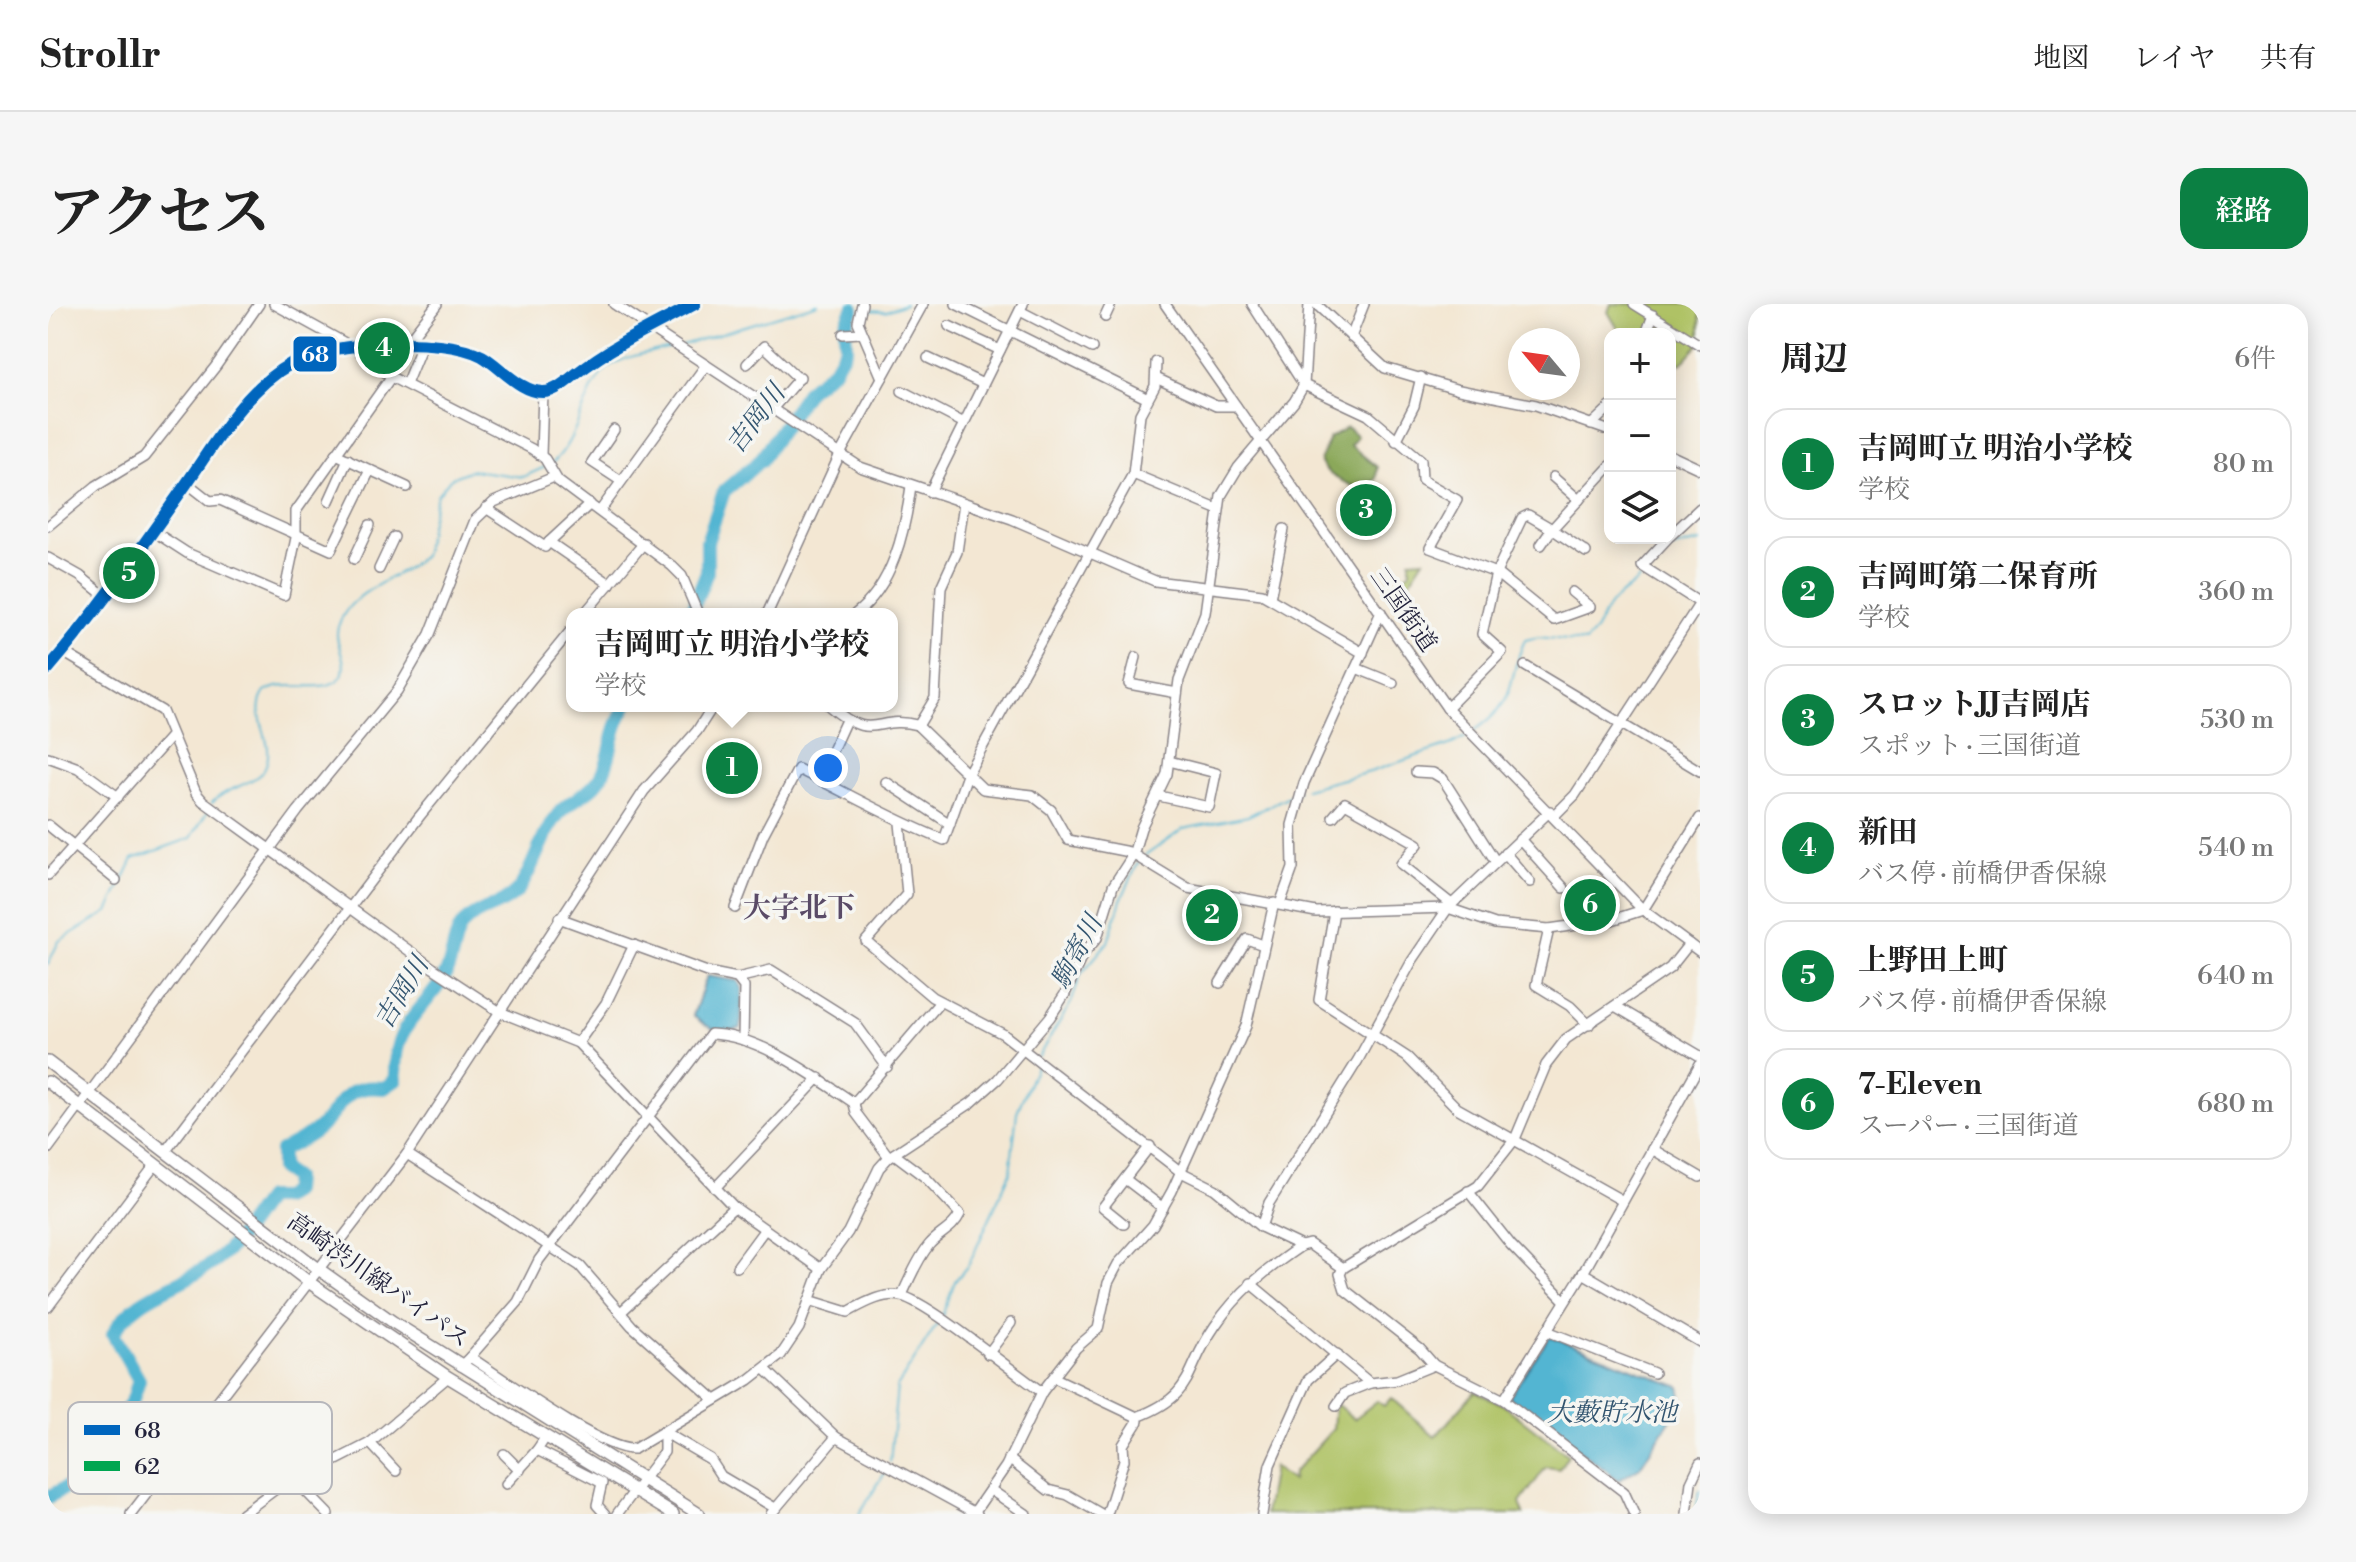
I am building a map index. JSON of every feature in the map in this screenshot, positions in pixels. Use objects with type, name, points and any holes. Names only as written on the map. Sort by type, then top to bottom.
[{"type":"main road","points":[[48,669],[106,597],[244,403],[267,380],[293,362],[332,348],[422,345],[470,351],[528,387],[543,392],[563,384],[606,351],[695,304]]},
{"type":"main road","name":"高崎渋川線バイパス","points":[[48,1062],[320,1270],[461,1366],[699,1514]]},
{"type":"main road","name":"高崎渋川線バイパス","points":[[48,1082],[310,1283],[448,1377],[673,1514]]},
{"type":"street","points":[[48,312],[52,304]]},
{"type":"street","points":[[48,526],[86,493],[144,457],[216,366],[259,304]]},
{"type":"street","points":[[274,304],[352,346],[391,377],[512,436],[543,457]]},
{"type":"street","points":[[406,344],[437,304]]},
{"type":"street","points":[[614,304],[628,308],[650,328],[840,454],[877,475],[1053,534],[1155,581],[1208,586],[1270,598],[1363,653]]},
{"type":"street","points":[[862,304],[852,334],[882,378]]},
{"type":"street","points":[[770,608],[840,454],[923,304]]},
{"type":"street","points":[[956,304],[1146,398]]},
{"type":"street","points":[[1105,317],[1111,304]]},
{"type":"street","name":"三国街道","points":[[1165,304],[1447,708],[1643,910],[1700,952]]},
{"type":"street","points":[[1253,304],[1304,385],[1368,415],[1421,460],[1422,480],[1457,500],[1430,548],[1496,573],[1554,620],[1590,607],[1572,592]]},
{"type":"street","points":[[470,1357],[614,1446],[634,1449],[765,1369],[794,1338],[821,1269],[848,1232],[879,1168],[892,1155],[971,1103],[998,1079],[1065,994],[1073,971],[1097,938],[1113,886],[1133,855],[1141,828],[1159,796],[1169,761],[1183,665],[1205,613],[1217,509],[1226,485],[1304,385],[1309,304]]},
{"type":"street","points":[[1316,304],[1385,368],[1459,390],[1536,405],[1604,429]]},
{"type":"street","points":[[1351,337],[1364,304]]},
{"type":"street","points":[[1634,304],[1700,345]]},
{"type":"street","points":[[930,492],[1022,308],[1092,348]]},
{"type":"street","points":[[1648,328],[1653,315]]},
{"type":"street","points":[[949,326],[1000,350]]},
{"type":"street","points":[[406,384],[422,345]]},
{"type":"street","points":[[747,364],[764,346],[800,378],[775,411]]},
{"type":"street","points":[[928,358],[983,384]]},
{"type":"street","points":[[735,908],[763,835],[798,769],[862,799],[900,823],[944,840],[967,775],[1133,474],[1140,414],[1156,378],[1156,362]]},
{"type":"street","points":[[600,511],[706,365]]},
{"type":"street","points":[[153,531],[187,553],[284,595],[296,511],[391,377]]},
{"type":"street","points":[[1396,441],[1414,406],[1421,377]]},
{"type":"street","points":[[1156,378],[1216,406],[1236,406]]},
{"type":"street","points":[[902,391],[964,423]]},
{"type":"street","points":[[543,392],[543,457],[552,475],[644,543],[682,576],[694,608]]},
{"type":"street","points":[[1591,425],[1604,413]]},
{"type":"street","points":[[614,430],[592,462],[621,481]]},
{"type":"street","points":[[336,454],[407,487]]},
{"type":"street","points":[[1676,458],[1700,469]]},
{"type":"street","points":[[329,501],[348,459]]},
{"type":"street","points":[[187,483],[210,501],[220,500],[331,550],[370,470]]},
{"type":"street","points":[[1541,545],[1605,472]]},
{"type":"street","points":[[1133,474],[1217,509]]},
{"type":"street","points":[[48,1149],[270,849],[397,691],[430,634],[475,520],[486,508],[552,475]]},
{"type":"street","points":[[1553,477],[1579,500]]},
{"type":"street","points":[[862,608],[889,572],[911,486]]},
{"type":"street","points":[[918,726],[935,698],[941,587],[957,552],[964,503]]},
{"type":"street","points":[[486,508],[545,547],[590,504]]},
{"type":"street","points":[[1676,530],[1700,508]]},
{"type":"street","points":[[1447,708],[1502,652],[1482,634],[1496,573],[1522,518],[1528,515],[1586,552]]},
{"type":"street","points":[[354,559],[370,525]]},
{"type":"street","points":[[1270,598],[1284,529]]},
{"type":"street","points":[[379,569],[394,537]]},
{"type":"street","points":[[549,542],[610,584]]},
{"type":"street","points":[[589,608],[644,543]]},
{"type":"street","points":[[1261,1227],[1269,1203],[1373,1034],[1412,961],[1448,908],[1520,839],[1575,795],[1700,603],[1642,566],[1662,544]]},
{"type":"street","points":[[48,558],[80,576],[106,597]]},
{"type":"street","points":[[765,1369],[836,1437],[975,1513],[1009,1459],[1042,1392],[1076,1348],[1098,1329],[1108,1283],[1118,1264],[1153,1225],[1181,1172],[1246,1026],[1263,945],[1293,868],[1292,825],[1303,790],[1381,612]]},
{"type":"street","points":[[165,1152],[350,907],[566,637]]},
{"type":"street","points":[[63,652],[158,708],[196,793],[433,968],[500,1012],[578,1043],[734,1207],[821,1269]]},
{"type":"street","points":[[1136,657],[1129,684],[1177,693]]},
{"type":"street","points":[[1525,666],[1700,771]]},
{"type":"street","points":[[1356,668],[1393,683]]},
{"type":"street","points":[[216,1402],[407,1154],[644,791],[697,731],[709,712]]},
{"type":"street","points":[[836,712],[846,720],[873,729],[904,722],[918,726],[983,789],[1032,795],[1051,810],[1068,840],[1133,855],[1188,888],[1316,912],[1448,908],[1495,924],[1549,929],[1612,920],[1643,910],[1700,818]]},
{"type":"street","points":[[819,779],[846,720]]},
{"type":"street","points":[[48,875],[171,736]]},
{"type":"street","points":[[48,757],[78,768],[118,797]]},
{"type":"street","points":[[1159,796],[1209,807],[1216,773],[1169,761]]},
{"type":"street","points":[[1416,772],[1433,773],[1443,779],[1496,862]]},
{"type":"street","points":[[886,782],[950,824]]},
{"type":"street","points":[[1333,817],[1345,803],[1418,844],[1401,864],[1449,902],[1448,908]]},
{"type":"street","points":[[900,823],[907,894],[866,941],[940,1002],[973,1015],[1022,1048],[1181,1172],[1215,1189],[1261,1227],[1301,1246]]},
{"type":"street","points":[[48,825],[116,880]]},
{"type":"street","points":[[1520,839],[1546,872],[1564,888]]},
{"type":"street","points":[[1505,853],[1530,882]]},
{"type":"street","points":[[1334,911],[1319,1000],[1407,1057],[1457,1108],[1623,1201]]},
{"type":"street","points":[[559,918],[707,972],[737,978],[771,970],[855,1023],[887,1067]]},
{"type":"street","points":[[1549,929],[1536,985],[1570,1006],[1589,1025]]},
{"type":"street","points":[[1220,983],[1247,939],[1263,945]]},
{"type":"street","points":[[1634,1514],[1624,1492],[1504,1400],[1434,1365],[1420,1349],[1345,1290],[1340,1279],[1343,1268],[1488,1176],[1515,1139],[1546,1065],[1566,1039],[1670,968],[1689,944]]},
{"type":"street","points":[[578,1043],[606,1003],[634,945]]},
{"type":"street","points":[[737,978],[744,987],[743,1040]]},
{"type":"street","points":[[854,1103],[940,1002]]},
{"type":"street","points":[[1615,1006],[1700,1056]]},
{"type":"street","points":[[461,1366],[518,1302],[539,1260],[711,1034],[743,1040],[819,1078],[854,1103],[856,1113],[892,1155],[926,1178],[960,1214],[952,1228],[931,1243],[902,1295]]},
{"type":"street","points":[[1504,1400],[1583,1273],[1700,1064]]},
{"type":"street","points":[[715,1188],[819,1078]]},
{"type":"street","points":[[1124,1224],[1103,1207],[1150,1146]]},
{"type":"street","points":[[1652,1149],[1700,1177]]},
{"type":"street","points":[[407,1154],[580,1266],[647,1341],[715,1400]]},
{"type":"street","points":[[48,1307],[155,1165]]},
{"type":"street","points":[[1125,1179],[1163,1208]]},
{"type":"street","points":[[1468,1191],[1511,1245],[1565,1301]]},
{"type":"street","points":[[621,1312],[734,1207]]},
{"type":"street","points":[[737,1267],[765,1229]]},
{"type":"street","points":[[1055,1378],[1137,1417],[1170,1403],[1179,1394],[1215,1326],[1250,1283],[1301,1246],[1309,1244],[1343,1268]]},
{"type":"street","points":[[1583,1273],[1700,1341]]},
{"type":"street","points":[[1250,1283],[1370,1383]]},
{"type":"street","points":[[809,1300],[848,1312],[883,1296],[902,1295],[1042,1392]]},
{"type":"street","points":[[988,1354],[1011,1323]]},
{"type":"street","points":[[1547,1331],[1654,1373]]},
{"type":"street","points":[[1262,1514],[1270,1465],[1308,1380],[1337,1354]]},
{"type":"street","points":[[1336,1406],[1345,1393],[1370,1383],[1397,1380],[1434,1365]]},
{"type":"street","points":[[332,1462],[370,1443],[448,1377]]},
{"type":"street","points":[[1107,1514],[1124,1460],[1123,1445],[1138,1421],[1137,1417]]},
{"type":"street","points":[[617,1514],[664,1452],[664,1432]]},
{"type":"street","points":[[664,1432],[710,1459],[721,1476],[773,1511],[836,1437]]},
{"type":"street","points":[[506,1484],[545,1438]]},
{"type":"street","points":[[370,1443],[396,1471]]},
{"type":"street","points":[[537,1450],[602,1483],[597,1505],[605,1514]]},
{"type":"street","points":[[504,1454],[520,1470]]},
{"type":"street","points":[[1009,1459],[1048,1490],[1068,1495],[1084,1510],[1101,1514]]},
{"type":"street","points":[[1687,1514],[1689,1489],[1700,1463]]},
{"type":"street","points":[[991,1490],[1026,1514]]},
{"type":"street","points":[[131,1514],[146,1494]]},
{"type":"street","points":[[242,1514],[269,1494]]},
{"type":"street","points":[[309,1494],[328,1514]]},
{"type":"green space","points":[[1611,304],[1700,304],[1700,343],[1681,364],[1676,362],[1676,328],[1617,328],[1608,312]]},
{"type":"green space","points":[[1347,427],[1357,436],[1350,445],[1377,467],[1376,479],[1362,492],[1333,476],[1320,461],[1329,438]]},
{"type":"green space","points":[[1424,559],[1405,589],[1398,582],[1410,571],[1410,560]]},
{"type":"green space","points":[[1475,1391],[1502,1404],[1568,1455],[1559,1469],[1546,1467],[1520,1503],[1524,1514],[1265,1514],[1273,1467],[1292,1481],[1293,1473],[1333,1429],[1335,1403],[1354,1419],[1377,1401],[1384,1406],[1391,1398],[1435,1437]]},
{"type":"water","points":[[707,976],[738,981],[742,988],[741,1028],[715,1030],[693,1016]]},
{"type":"water","name":"大藪貯水池","points":[[1550,1336],[1680,1387],[1683,1400],[1640,1467],[1619,1480],[1509,1397]]},
{"type":"waterway","points":[[682,345],[818,304]]},
{"type":"waterway","name":"吉岡川","points":[[866,310],[886,311],[905,304]]},
{"type":"waterway","name":"吉岡川","points":[[692,608],[707,572],[707,542],[724,491],[760,461],[808,390],[834,369],[846,348],[845,327],[853,309]]},
{"type":"waterway","points":[[551,464],[569,441],[588,397],[603,373],[626,359],[672,347]]},
{"type":"waterway","points":[[212,803],[257,777],[266,765],[268,746],[259,710],[265,692],[284,686],[326,685],[342,676],[344,663],[337,633],[344,614],[363,594],[423,556],[437,495],[451,478],[471,470],[523,477],[545,467]]},
{"type":"waterway","name":"駒寄川","points":[[1650,567],[1665,550],[1700,542]]},
{"type":"waterway","name":"駒寄川","points":[[1474,731],[1489,720],[1506,699],[1525,640],[1539,637],[1585,642],[1612,602],[1646,572]]},
{"type":"waterway","name":"吉岡川","points":[[131,1402],[139,1380],[113,1334],[122,1320],[146,1300],[201,1271],[222,1256],[267,1198],[283,1198],[293,1191],[294,1178],[281,1169],[281,1151],[315,1132],[352,1093],[360,1089],[384,1088],[396,1080],[395,1062],[402,1035],[443,979],[461,928],[471,917],[516,893],[554,819],[594,786],[602,775],[623,712]]},
{"type":"waterway","name":"駒寄川","points":[[1305,789],[1370,772],[1452,744],[1469,735]]},
{"type":"waterway","name":"駒寄川","points":[[1145,856],[1183,829],[1248,816],[1299,791]]},
{"type":"waterway","points":[[48,964],[59,941],[108,912],[133,859],[191,838],[209,809]]},
{"type":"waterway","name":"駒寄川","points":[[1038,1057],[1071,1003],[1081,974],[1108,942],[1121,900],[1138,863]]},
{"type":"waterway","name":"駒寄川","points":[[942,1316],[955,1281],[969,1264],[1010,1173],[1017,1112],[1037,1064]]},
{"type":"waterway","name":"駒寄川","points":[[890,1462],[897,1387],[939,1321]]},
{"type":"waterway","name":"駒寄川","points":[[859,1514],[888,1468]]},
{"type":"waterway","name":"吉岡川","points":[[48,1497],[68,1486]]},
{"type":"waterway","points":[[1695,1514],[1700,1490]]},
{"type":"transit line","name":"68","points":[[48,669],[84,626],[244,403],[275,374],[292,363],[333,350],[359,346],[387,343],[441,345],[482,356],[519,384],[544,392],[561,385],[619,345],[695,304]]},
{"type":"place","name":"新田","points":[[384,348]]},
{"type":"place","name":"スロットJJ吉岡店","points":[[1366,510]]},
{"type":"place","name":"上野田上町","points":[[129,573]]},
{"type":"place","name":"吉岡町立 明治小学校","points":[[732,768]]},
{"type":"place","name":"7-Eleven","points":[[1590,905]]},
{"type":"place","name":"吉岡町第二保育所","points":[[1212,915]]},
{"type":"district","name":"大字北下","points":[[799,908]]}]
